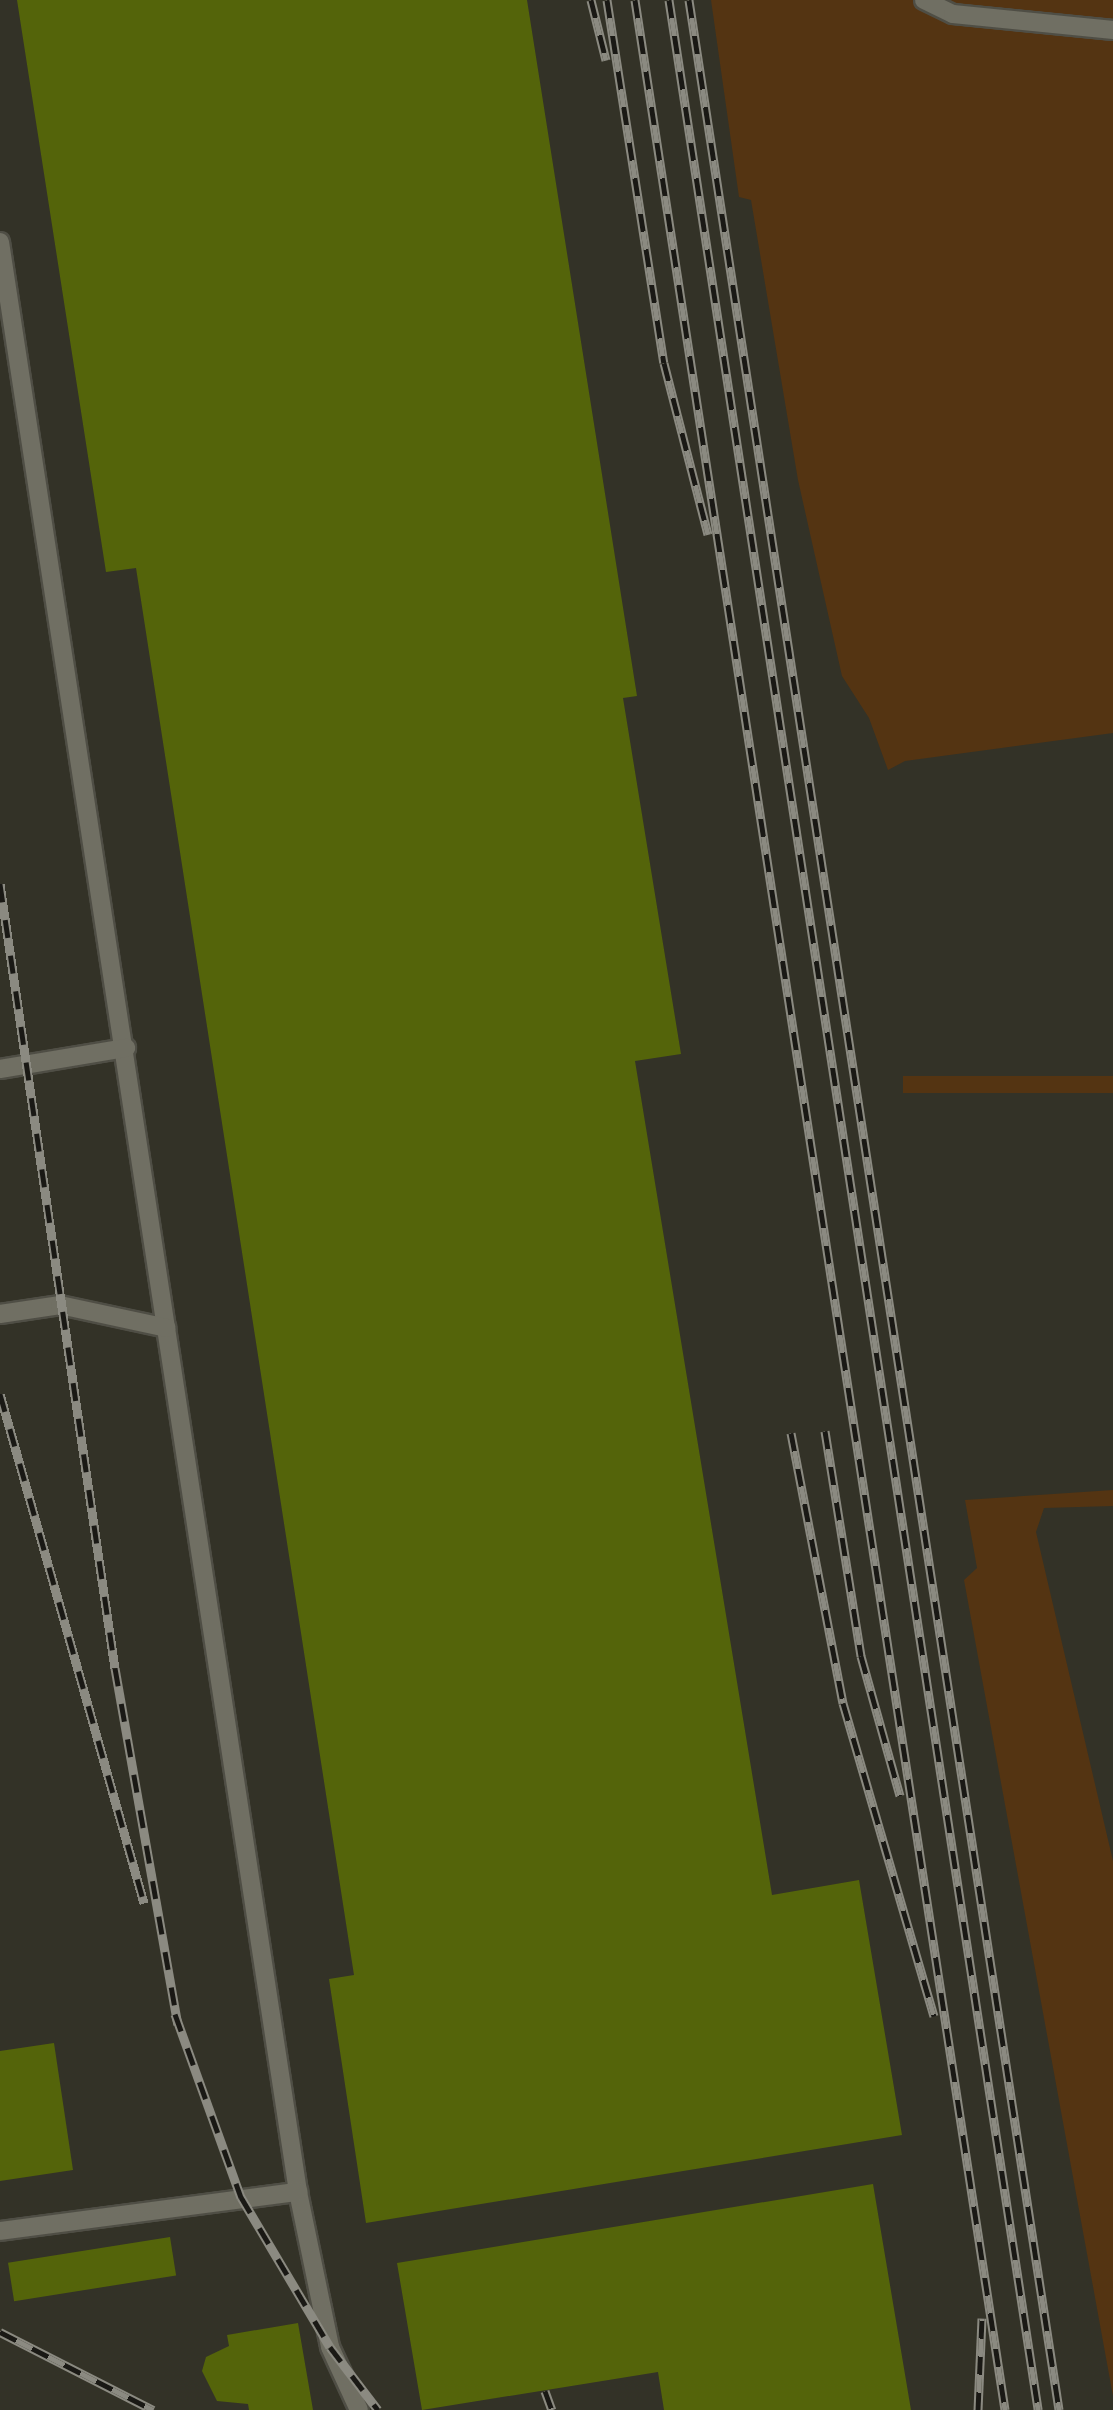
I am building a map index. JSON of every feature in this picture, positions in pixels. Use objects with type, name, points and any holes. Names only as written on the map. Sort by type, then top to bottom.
[{"type":"lane","points":[[924,0],[953,14],[1113,30]]},
{"type":"lane","points":[[0,242],[6,328],[126,1048],[298,2192],[330,2347],[359,2410]]},
{"type":"lane","points":[[0,1069],[126,1048]]},
{"type":"lane","points":[[0,1314],[60,1305],[167,1328]]},
{"type":"lane","points":[[0,2231],[298,2192]]},
{"type":"shaded area","points":[[711,0],[1113,0],[1113,733],[905,761],[888,770],[869,718],[842,676],[798,480],[751,200],[739,197]]},
{"type":"shaded area","points":[[903,1076],[1113,1076],[1113,1093],[903,1093]]},
{"type":"shaded area","points":[[1113,1490],[1113,1506],[1044,1508],[1036,1532],[1113,1861],[1113,2396],[964,1580],[977,1568],[965,1500]]},
{"type":"building","points":[[17,0],[527,0],[637,696],[623,698],[681,1054],[635,1061],[772,1895],[859,1880],[902,2135],[366,2223],[329,1979],[354,1975],[136,568],[106,572]]},
{"type":"building","points":[[54,2043],[73,2170],[0,2181],[0,2051]]},
{"type":"building","points":[[873,2184],[911,2410],[664,2410],[658,2372],[422,2410],[397,2263]]},
{"type":"building","points":[[170,2237],[176,2276],[14,2301],[8,2263]]},
{"type":"building","points":[[298,2323],[313,2410],[249,2410],[248,2404],[217,2401],[202,2371],[206,2357],[229,2346],[227,2335]]},
{"type":"railway","points":[[591,0],[606,60]]},
{"type":"railway","points":[[607,0],[664,363],[708,534]]},
{"type":"railway","points":[[635,0],[1005,2410]]},
{"type":"railway","points":[[669,0],[1038,2410]]},
{"type":"railway","points":[[689,0],[1059,2410]]},
{"type":"railway","points":[[0,884],[115,1668],[178,2024]]},
{"type":"railway","points":[[0,1394],[144,1903]]},
{"type":"railway","points":[[825,1431],[861,1656],[900,1796]]},
{"type":"railway","points":[[791,1433],[843,1703],[934,2016]]},
{"type":"railway","points":[[175,2014],[241,2197],[330,2347],[378,2410]]},
{"type":"railway","points":[[978,2410],[982,2318]]},
{"type":"railway","points":[[0,2332],[153,2410]]},
{"type":"railway","points":[[545,2391],[552,2410]]}]
